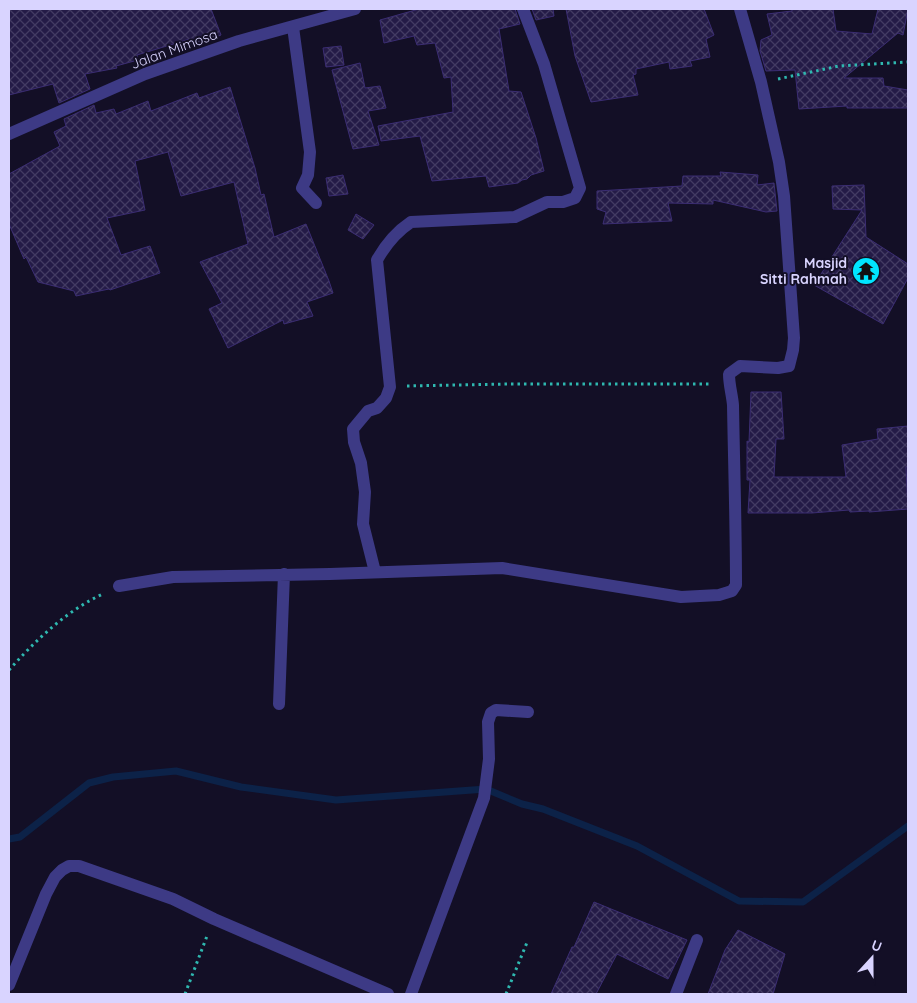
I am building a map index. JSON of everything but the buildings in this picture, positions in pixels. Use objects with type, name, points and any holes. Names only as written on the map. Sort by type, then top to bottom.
[{"type":"street","name":"Jalan Mimosa","points":[[9,134],[145,74],[239,42],[355,9]]},
{"type":"street","points":[[375,572],[363,524],[365,492],[361,462],[354,442],[354,429],[368,412],[377,408],[386,398],[390,387],[377,260],[384,247],[399,230],[411,222],[516,216],[547,202],[563,202],[575,198],[580,188],[544,64],[523,9]]},
{"type":"street","points":[[119,586],[173,577],[502,568],[682,597],[719,595],[732,591],[736,585],[736,513],[733,402],[729,384],[730,374],[740,366],[778,368],[789,366],[794,338],[784,196],[779,162],[740,9]]},
{"type":"street","points":[[292,27],[310,152],[308,175],[302,188],[316,203]]},
{"type":"street","points":[[279,704],[284,574]]},
{"type":"street","points":[[411,994],[484,798],[488,774],[488,722],[491,713],[496,710],[528,712]]},
{"type":"street","points":[[9,985],[46,894],[55,877],[69,866],[79,866],[173,899],[214,919],[388,994]]},
{"type":"street","points":[[676,994],[697,940]]},
{"type":"path","points":[[760,82],[839,66],[908,62]]},
{"type":"path","points":[[390,387],[507,384],[729,384]]},
{"type":"path","points":[[9,670],[20,657],[58,623],[91,599],[119,586]]},
{"type":"path","points":[[185,994],[214,919]]},
{"type":"path","points":[[506,994],[528,940]]},
{"type":"waterway","points":[[9,839],[20,837],[89,783],[113,777],[176,771],[241,787],[336,800],[486,789],[637,846],[739,901],[803,902],[908,826]]},
{"type":"place","name":"Masjid Sitti Rahmah","points":[[866,271]]}]
